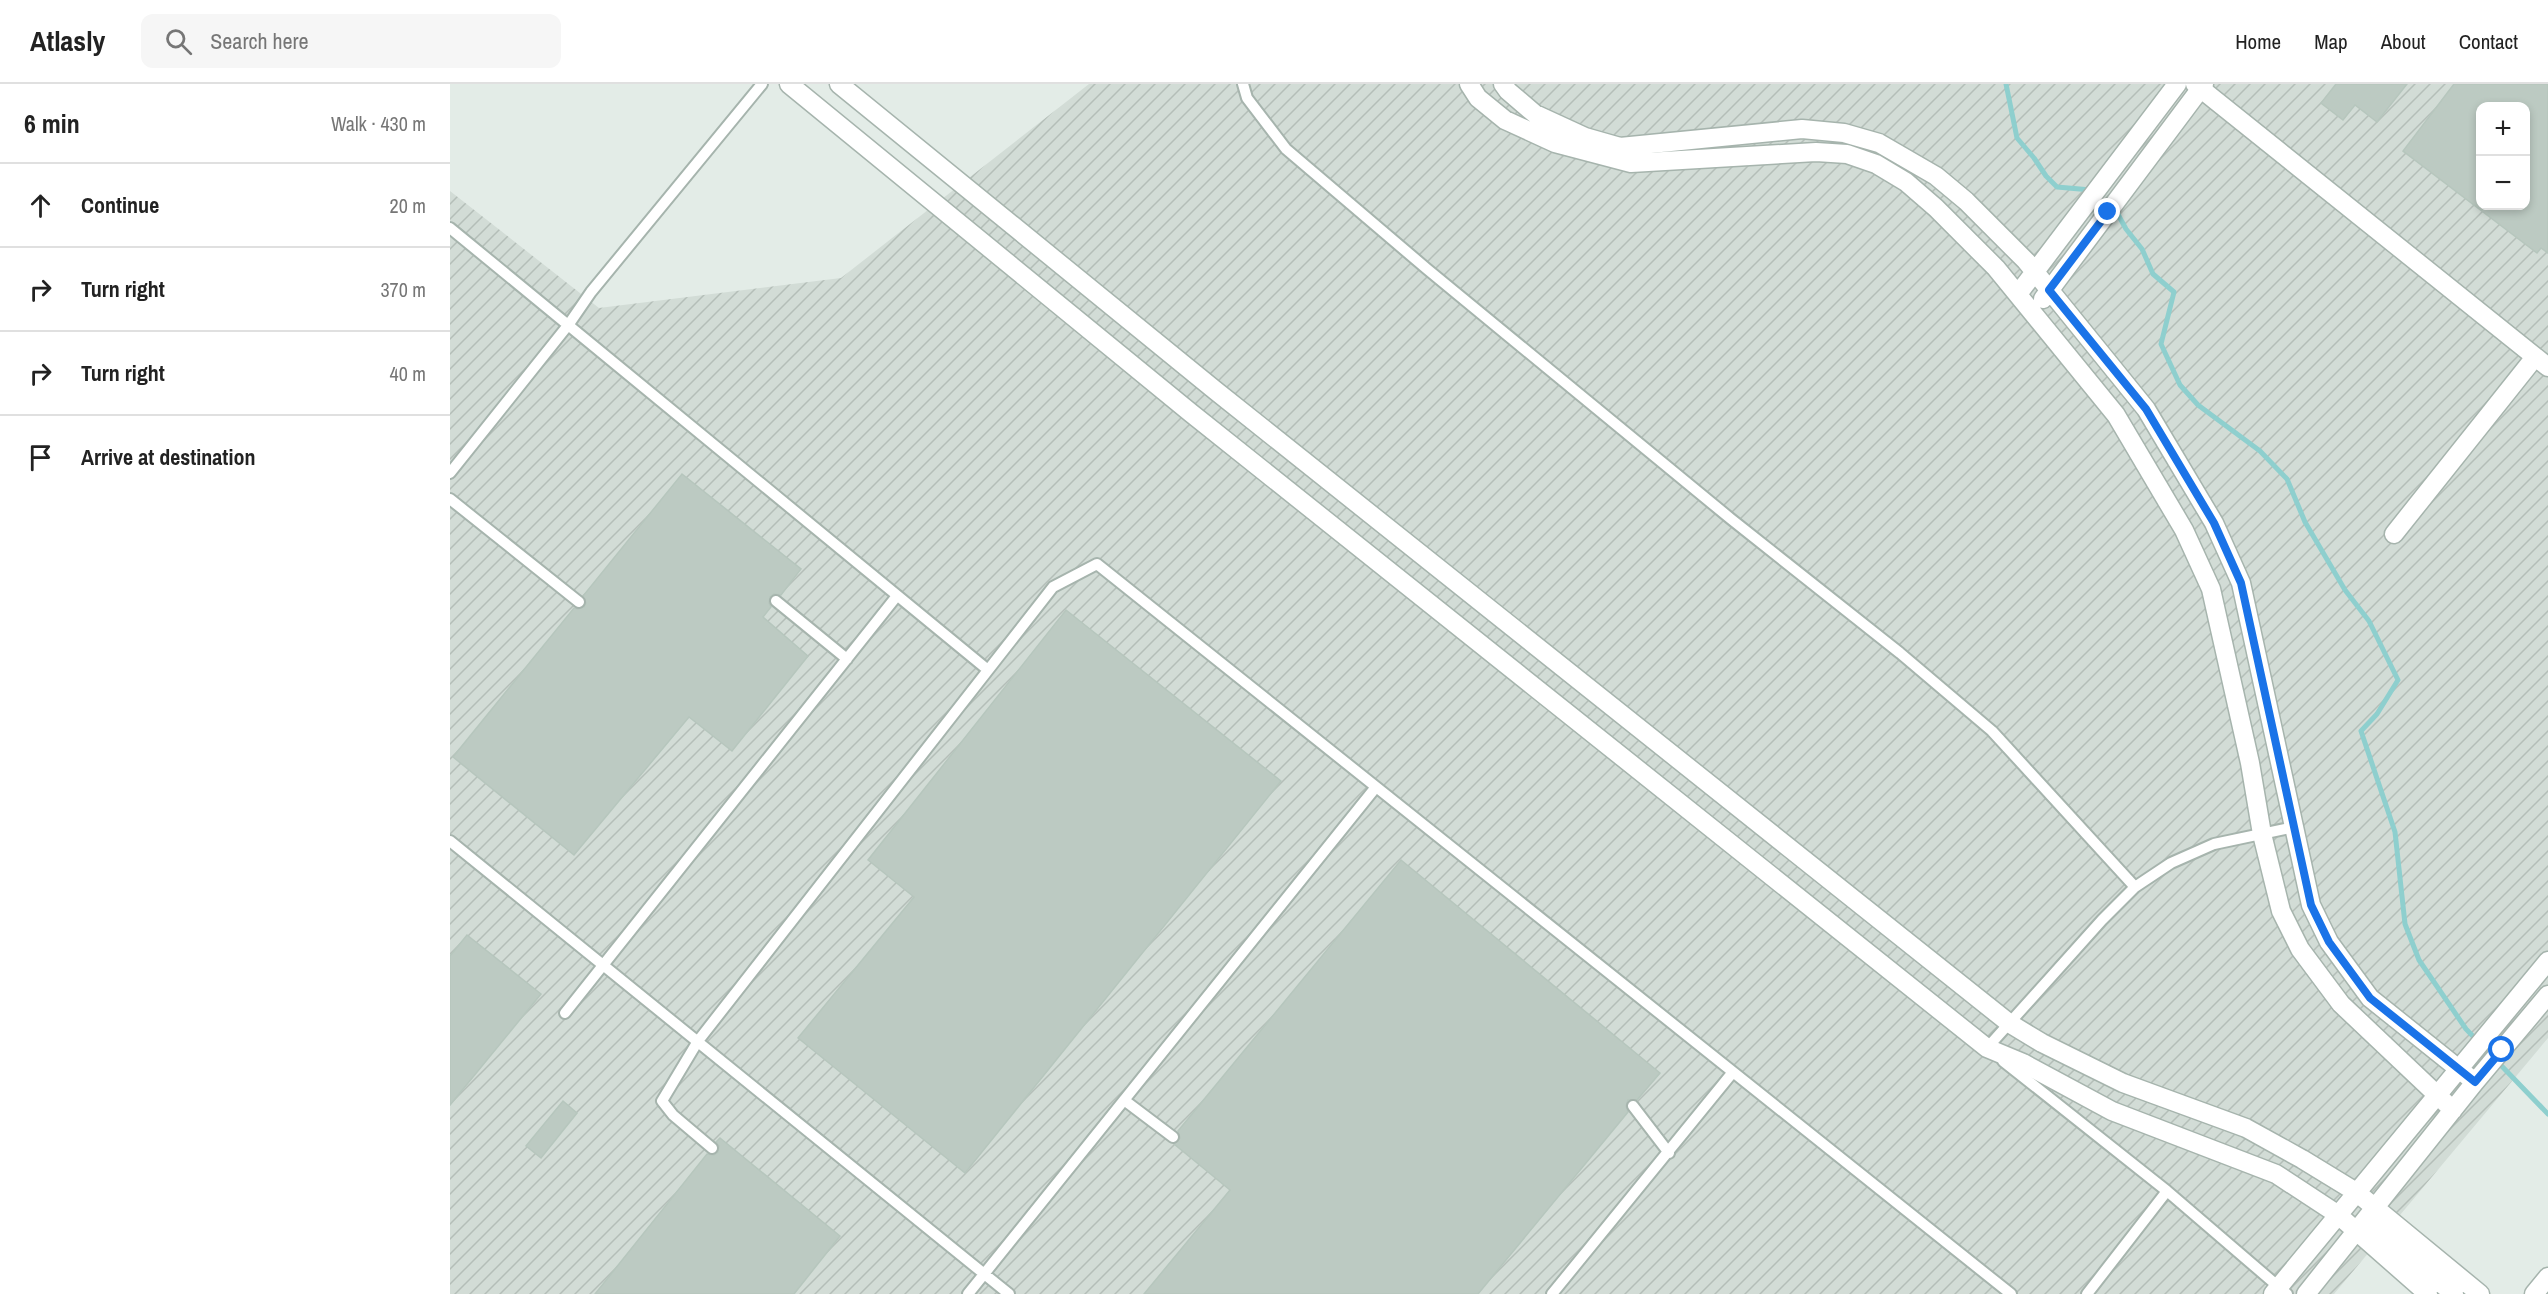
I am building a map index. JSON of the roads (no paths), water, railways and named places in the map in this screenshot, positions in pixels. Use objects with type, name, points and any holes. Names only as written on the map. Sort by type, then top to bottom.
[{"type":"street","points":[[789,84],[1191,413],[1987,1048],[2023,1064],[2112,1111],[2276,1174],[2337,1214],[2366,1220],[2480,1294]]},
{"type":"street","points":[[838,84],[1225,398],[2009,1023],[2042,1043],[2123,1083],[2246,1128],[2356,1192],[2366,1220],[2428,1294]]},
{"type":"street","points":[[1469,84],[1478,98],[1505,120],[1555,143],[1631,163],[1816,152],[1847,154],[1876,164],[1906,182],[1936,208],[1996,268],[2116,415],[2184,530],[2211,589],[2250,764],[2262,834],[2282,911],[2300,949],[2341,1004],[2453,1110]]},
{"type":"street","points":[[1503,84],[1535,114],[1585,136],[1620,147],[1803,129],[1844,133],[1879,143],[1936,176],[2035,272],[2146,409],[2214,523],[2241,583],[2311,905],[2329,942],[2370,998],[2475,1082]]},
{"type":"street","points":[[2018,294],[2176,84]]},
{"type":"street","points":[[2033,312],[2200,86],[2542,362],[2394,534]]},
{"type":"street","points":[[2280,1292],[2337,1214],[2548,961]]},
{"type":"street","points":[[2306,1294],[2475,1082],[2548,995]]},
{"type":"street","points":[[2366,1220],[2454,1294]]},
{"type":"street","points":[[2534,1294],[2548,1277]]},
{"type":"lane","points":[[450,473],[569,324],[591,292],[762,84]]},
{"type":"lane","points":[[1243,84],[1247,98],[1286,149],[1427,269],[1731,519],[1900,654],[1992,732],[2135,887]]},
{"type":"lane","points":[[450,228],[569,324],[896,597],[988,670]]},
{"type":"lane","points":[[450,500],[579,602]]},
{"type":"lane","points":[[712,1148],[673,1115],[662,1101],[698,1041],[1053,587],[1097,564],[2011,1294]]},
{"type":"lane","points":[[565,1013],[896,597]]},
{"type":"lane","points":[[776,601],[847,660]]},
{"type":"lane","points":[[968,1294],[1376,787]]},
{"type":"lane","points":[[2280,1292],[2167,1191],[1987,1048],[2102,920],[2135,887],[2171,862],[2214,844],[2294,827]]},
{"type":"lane","points":[[450,841],[1010,1294]]},
{"type":"lane","points":[[1552,1294],[1733,1072]]},
{"type":"lane","points":[[1124,1100],[1173,1137]]},
{"type":"lane","points":[[1633,1106],[1669,1153]]},
{"type":"lane","points":[[2087,1294],[2167,1191]]},
{"type":"waterway","points":[[2006,84],[2017,138],[2046,176],[2057,187],[2091,190]]},
{"type":"waterway","points":[[2115,209],[2126,229],[2142,249],[2153,274],[2174,292],[2161,344],[2180,385],[2198,405],[2260,451],[2287,479],[2305,522],[2345,590],[2369,621],[2398,680],[2377,714],[2361,731],[2395,832],[2405,924],[2419,960],[2466,1029],[2548,1114]]}]
